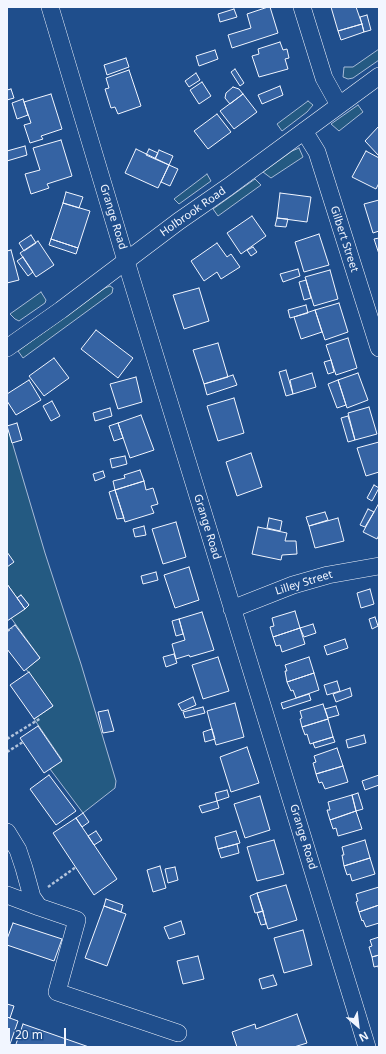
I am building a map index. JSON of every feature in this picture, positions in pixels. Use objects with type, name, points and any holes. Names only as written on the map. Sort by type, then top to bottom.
[{"type":"street","name":"Grange Road","points":[[50,7],[232,609],[368,1047]]},
{"type":"street","points":[[302,7],[324,78],[339,105]]},
{"type":"street","name":"Holbrook Road","points":[[7,348],[379,76]]},
{"type":"street","name":"Gilbert Street","points":[[304,131],[317,152],[379,348]]},
{"type":"street","name":"Lilley Street","points":[[232,609],[293,585],[328,575],[379,566]]},
{"type":"street","points":[[7,832],[18,850],[35,902]]},
{"type":"street","points":[[7,895],[35,902],[77,920],[57,992],[178,1033]]},
{"type":"path","points":[[7,631],[12,628]]},
{"type":"path","points":[[7,739],[41,718]]},
{"type":"path","points":[[7,752],[22,742]]},
{"type":"path","points":[[35,902],[52,884],[76,867]]},
{"type":"shaded area","points":[[379,49],[379,60],[353,78],[348,79],[343,77],[344,67],[353,67]]},
{"type":"shaded area","points":[[308,101],[313,105],[307,112],[282,131],[277,124]]},
{"type":"shaded area","points":[[358,105],[363,112],[339,131],[331,124]]},
{"type":"shaded area","points":[[299,148],[303,157],[271,178],[263,172],[292,151]]},
{"type":"shaded area","points":[[207,174],[211,181],[179,204],[174,199]]},
{"type":"shaded area","points":[[255,179],[261,185],[218,216],[213,209]]},
{"type":"shaded area","points":[[110,286],[113,288],[112,293],[23,358],[18,351],[105,288]]},
{"type":"shaded area","points":[[41,292],[46,300],[45,303],[19,321],[10,314]]},
{"type":"shaded area","points":[[7,425],[116,781],[115,788],[83,813],[50,769],[62,760],[34,719],[53,706],[26,669],[40,658],[11,618],[29,605],[21,595],[17,598],[7,584]]},
{"type":"building","points":[[270,7],[278,33],[232,48],[228,35],[251,28],[247,14]]},
{"type":"building","points":[[331,7],[356,7],[362,24],[338,31]]},
{"type":"building","points":[[234,9],[237,17],[220,22],[218,14]]},
{"type":"building","points":[[367,15],[371,30],[364,32],[360,17]]},
{"type":"building","points":[[362,24],[364,32],[341,40],[338,31]]},
{"type":"building","points":[[280,42],[283,50],[287,49],[289,58],[285,59],[288,69],[259,77],[252,56],[259,54],[258,49]]},
{"type":"building","points":[[215,50],[218,59],[199,66],[196,56]]},
{"type":"building","points":[[126,58],[129,67],[107,75],[104,65]]},
{"type":"building","points":[[235,69],[244,83],[240,86],[231,72]]},
{"type":"building","points":[[129,70],[141,106],[118,114],[115,107],[111,108],[105,89],[109,88],[106,78]]},
{"type":"building","points":[[196,73],[200,80],[189,87],[185,81]]},
{"type":"building","points":[[202,82],[211,96],[199,104],[190,90]]},
{"type":"building","points":[[280,86],[283,95],[262,104],[258,95]]},
{"type":"building","points":[[233,87],[239,89],[243,94],[230,104],[225,98],[226,93]]},
{"type":"building","points":[[11,89],[14,98],[7,100],[7,90]]},
{"type":"building","points":[[51,94],[62,129],[41,136],[43,139],[30,143],[24,125],[31,123],[24,102]]},
{"type":"building","points":[[243,94],[257,112],[234,129],[220,111]]},
{"type":"building","points":[[23,99],[28,115],[17,119],[12,103]]},
{"type":"building","points":[[217,114],[231,132],[208,149],[194,131]]},
{"type":"building","points":[[379,126],[379,156],[365,141]]},
{"type":"building","points":[[61,140],[72,176],[47,184],[49,188],[31,194],[25,174],[40,170],[33,148]]},
{"type":"building","points":[[25,146],[27,155],[7,161],[7,151]]},
{"type":"building","points":[[136,149],[169,165],[158,188],[125,173]]},
{"type":"building","points":[[149,149],[158,153],[155,159],[146,155]]},
{"type":"building","points":[[159,150],[173,156],[169,165],[155,159]]},
{"type":"building","points":[[366,151],[379,158],[379,183],[376,189],[352,177]]},
{"type":"building","points":[[169,165],[178,169],[170,186],[161,182]]},
{"type":"building","points":[[66,192],[83,197],[79,208],[63,203]]},
{"type":"building","points":[[280,193],[311,197],[307,222],[277,218]]},
{"type":"building","points":[[379,200],[379,231],[373,233],[364,204]]},
{"type":"building","points":[[63,203],[90,211],[78,248],[51,239]]},
{"type":"building","points":[[252,216],[266,236],[241,254],[227,233]]},
{"type":"building","points":[[277,218],[288,219],[286,227],[275,226]]},
{"type":"building","points":[[319,234],[329,265],[304,272],[295,242]]},
{"type":"building","points":[[31,235],[36,243],[24,251],[19,243]]},
{"type":"building","points":[[379,238],[379,254],[374,239]]},
{"type":"building","points":[[51,239],[78,248],[76,254],[49,245]]},
{"type":"building","points":[[38,241],[54,265],[36,277],[20,253]]},
{"type":"building","points":[[217,243],[227,257],[231,254],[240,267],[221,279],[217,272],[204,281],[191,261]]},
{"type":"building","points":[[253,247],[257,252],[251,256],[247,250]]},
{"type":"building","points":[[11,250],[19,280],[7,283],[7,251]]},
{"type":"building","points":[[23,257],[33,272],[28,276],[17,261]]},
{"type":"building","points":[[298,269],[300,276],[283,282],[280,274]]},
{"type":"building","points":[[330,270],[338,299],[314,306],[305,277]]},
{"type":"building","points":[[306,280],[311,298],[304,300],[299,282]]},
{"type":"building","points":[[199,288],[209,321],[184,329],[173,295]]},
{"type":"building","points":[[339,303],[348,332],[325,340],[315,310]]},
{"type":"building","points":[[306,305],[308,313],[290,318],[288,310]]},
{"type":"building","points":[[315,310],[322,332],[301,339],[294,317]]},
{"type":"building","points":[[96,330],[133,358],[118,378],[81,349]]},
{"type":"building","points":[[348,338],[357,368],[336,375],[326,345]]},
{"type":"building","points":[[218,343],[228,377],[204,384],[193,350]]},
{"type":"building","points":[[54,358],[69,378],[44,396],[29,376]]},
{"type":"building","points":[[331,360],[334,372],[328,374],[324,362]]},
{"type":"building","points":[[286,370],[293,394],[286,396],[279,372]]},
{"type":"building","points":[[312,373],[316,387],[293,394],[290,380]]},
{"type":"building","points":[[358,373],[368,400],[347,408],[338,380]]},
{"type":"building","points":[[233,375],[237,385],[207,395],[204,384]]},
{"type":"building","points":[[136,377],[142,402],[118,409],[110,384]]},
{"type":"building","points":[[29,380],[41,400],[16,415],[7,401],[7,394]]},
{"type":"building","points":[[338,380],[346,405],[337,408],[328,384]]},
{"type":"building","points":[[234,398],[244,433],[218,441],[207,406]]},
{"type":"building","points":[[52,401],[60,416],[51,421],[43,406]]},
{"type":"building","points":[[369,407],[377,434],[355,440],[348,413]]},
{"type":"building","points":[[110,408],[112,416],[95,421],[93,413]]},
{"type":"building","points":[[141,415],[154,450],[130,458],[118,423]]},
{"type":"building","points":[[348,416],[355,440],[348,442],[341,418]]},
{"type":"building","points":[[17,423],[22,440],[12,443],[7,426]]},
{"type":"building","points":[[118,423],[123,438],[114,441],[109,426]]},
{"type":"building","points":[[379,442],[379,472],[366,476],[357,448]]},
{"type":"building","points":[[251,453],[262,487],[237,496],[226,462]]},
{"type":"building","points":[[125,456],[127,464],[112,468],[110,459]]},
{"type":"building","points":[[140,470],[144,481],[115,490],[113,481],[125,478],[124,475]]},
{"type":"building","points":[[103,471],[105,477],[95,481],[93,474]]},
{"type":"building","points":[[144,481],[146,490],[153,488],[158,504],[151,506],[154,513],[125,522],[115,490]]},
{"type":"building","points":[[374,485],[379,488],[372,501],[367,498]]},
{"type":"building","points":[[115,490],[124,518],[117,519],[109,492]]},
{"type":"building","points":[[379,503],[379,535],[377,539],[363,532]]},
{"type":"building","points":[[368,509],[374,512],[365,527],[360,525]]},
{"type":"building","points":[[325,512],[328,520],[309,526],[306,517]]},
{"type":"building","points":[[269,518],[282,521],[280,531],[267,528]]},
{"type":"building","points":[[338,518],[344,541],[315,548],[309,526]]},
{"type":"building","points":[[176,522],[186,557],[163,564],[152,529]]},
{"type":"building","points":[[144,526],[146,535],[135,537],[133,529]]},
{"type":"building","points":[[258,527],[287,533],[285,541],[296,541],[297,554],[282,555],[281,560],[252,554]]},
{"type":"building","points":[[7,552],[14,562],[7,567]]},
{"type":"building","points":[[189,567],[199,600],[175,608],[164,575]]},
{"type":"building","points":[[156,572],[158,580],[143,584],[141,576]]},
{"type":"building","points":[[7,584],[25,609],[7,621]]},
{"type":"building","points":[[370,589],[374,604],[361,608],[357,593]]},
{"type":"building","points":[[21,595],[29,605],[25,609],[17,598]]},
{"type":"building","points":[[295,611],[300,628],[273,637],[270,627],[274,626],[272,618]]},
{"type":"building","points":[[202,612],[214,650],[190,657],[189,655],[176,659],[172,644],[185,640],[179,619]]},
{"type":"building","points":[[375,617],[378,626],[372,629],[369,619]]},
{"type":"building","points":[[179,619],[183,634],[176,636],[172,621]]},
{"type":"building","points":[[313,624],[316,633],[304,637],[300,628]]},
{"type":"building","points":[[15,625],[40,658],[24,671],[7,649],[7,631]]},
{"type":"building","points":[[300,628],[305,644],[282,652],[280,645],[276,646],[273,637]]},
{"type":"building","points":[[345,639],[348,648],[327,655],[324,646]]},
{"type":"building","points":[[174,654],[177,663],[166,667],[163,657]]},
{"type":"building","points":[[218,657],[229,691],[203,699],[192,665]]},
{"type":"building","points":[[309,657],[314,673],[287,682],[285,671],[287,671],[285,665]]},
{"type":"building","points":[[29,672],[53,706],[34,719],[10,685]]},
{"type":"building","points":[[314,673],[319,690],[296,698],[293,690],[291,691],[287,682]]},
{"type":"building","points":[[337,681],[340,691],[327,695],[324,685]]},
{"type":"building","points":[[350,688],[352,696],[336,702],[333,694]]},
{"type":"building","points":[[309,694],[311,700],[283,709],[281,703]]},
{"type":"building","points":[[193,697],[196,705],[182,711],[178,704]]},
{"type":"building","points":[[235,703],[244,737],[216,745],[207,711]]},
{"type":"building","points":[[323,704],[328,719],[302,727],[300,711]]},
{"type":"building","points":[[336,706],[339,715],[328,718],[325,709]]},
{"type":"building","points":[[203,707],[205,713],[185,718],[183,712]]},
{"type":"building","points":[[108,710],[114,731],[103,733],[98,712]]},
{"type":"building","points":[[328,719],[333,737],[310,744],[307,734],[305,735],[302,727]]},
{"type":"building","points":[[38,726],[62,761],[44,773],[20,738]]},
{"type":"building","points":[[212,729],[215,739],[205,742],[203,732]]},
{"type":"building","points":[[364,735],[366,743],[348,748],[346,740]]},
{"type":"building","points":[[333,737],[335,742],[315,748],[313,743]]},
{"type":"building","points":[[247,747],[259,783],[231,792],[220,757]]},
{"type":"building","points":[[337,748],[343,766],[316,774],[313,763],[316,762],[314,756]]},
{"type":"building","points":[[343,766],[348,782],[325,789],[322,782],[319,783],[316,774]]},
{"type":"building","points":[[49,775],[76,811],[56,825],[30,789]]},
{"type":"building","points":[[379,775],[379,785],[365,790],[362,781]]},
{"type":"building","points":[[227,790],[229,797],[217,801],[215,793]]},
{"type":"building","points":[[358,793],[363,809],[356,811],[352,795]]},
{"type":"building","points":[[352,795],[356,811],[330,820],[327,810],[330,810],[328,802]]},
{"type":"building","points":[[260,796],[270,830],[245,838],[234,804]]},
{"type":"building","points":[[217,801],[219,808],[202,813],[199,806]]},
{"type":"building","points":[[356,811],[362,829],[338,836],[336,828],[333,829],[330,820]]},
{"type":"building","points":[[83,813],[89,822],[82,827],[76,818]]},
{"type":"building","points":[[76,818],[117,879],[94,895],[53,833]]},
{"type":"building","points":[[96,831],[102,840],[94,845],[88,836]]},
{"type":"building","points":[[236,831],[240,843],[218,849],[215,837]]},
{"type":"building","points":[[274,840],[284,874],[257,881],[247,847]]},
{"type":"building","points":[[365,840],[370,858],[344,866],[342,847]]},
{"type":"building","points":[[237,844],[239,853],[221,858],[218,849]]},
{"type":"building","points":[[370,858],[375,874],[352,881],[350,874],[347,875],[344,866]]},
{"type":"building","points":[[160,866],[166,888],[153,892],[147,870]]},
{"type":"building","points":[[175,867],[178,880],[168,883],[165,869]]},
{"type":"building","points":[[286,885],[297,920],[268,929],[257,893]]},
{"type":"building","points":[[379,887],[379,905],[359,912],[356,902],[358,901],[356,894]]},
{"type":"building","points":[[257,893],[263,911],[255,913],[250,896]]},
{"type":"building","points":[[106,899],[123,905],[121,912],[104,906]]},
{"type":"building","points":[[379,905],[379,923],[366,927],[359,912]]},
{"type":"building","points":[[104,906],[126,914],[107,966],[85,958]]},
{"type":"building","points":[[263,911],[266,924],[261,925],[257,913]]},
{"type":"building","points":[[181,921],[185,934],[169,939],[164,927]]},
{"type":"building","points":[[13,923],[62,939],[54,961],[7,945],[7,939]]},
{"type":"building","points":[[303,930],[312,965],[284,973],[274,938]]},
{"type":"building","points":[[379,937],[379,955],[372,957],[369,947],[372,946],[370,940]]},
{"type":"building","points":[[379,955],[379,971],[378,966],[374,967],[372,957]]},
{"type":"building","points":[[198,956],[204,979],[183,984],[177,961]]},
{"type":"building","points":[[273,975],[277,985],[262,989],[259,979]]},
{"type":"building","points":[[7,1004],[14,1006],[10,1018],[7,1017]]},
{"type":"building","points":[[297,1014],[307,1043],[294,1047],[237,1047],[232,1032],[255,1024],[256,1029]]},
{"type":"building","points":[[7,1017],[18,1021],[9,1047],[7,1046]]},
{"type":"building","points":[[23,1024],[89,1047],[15,1047]]}]
